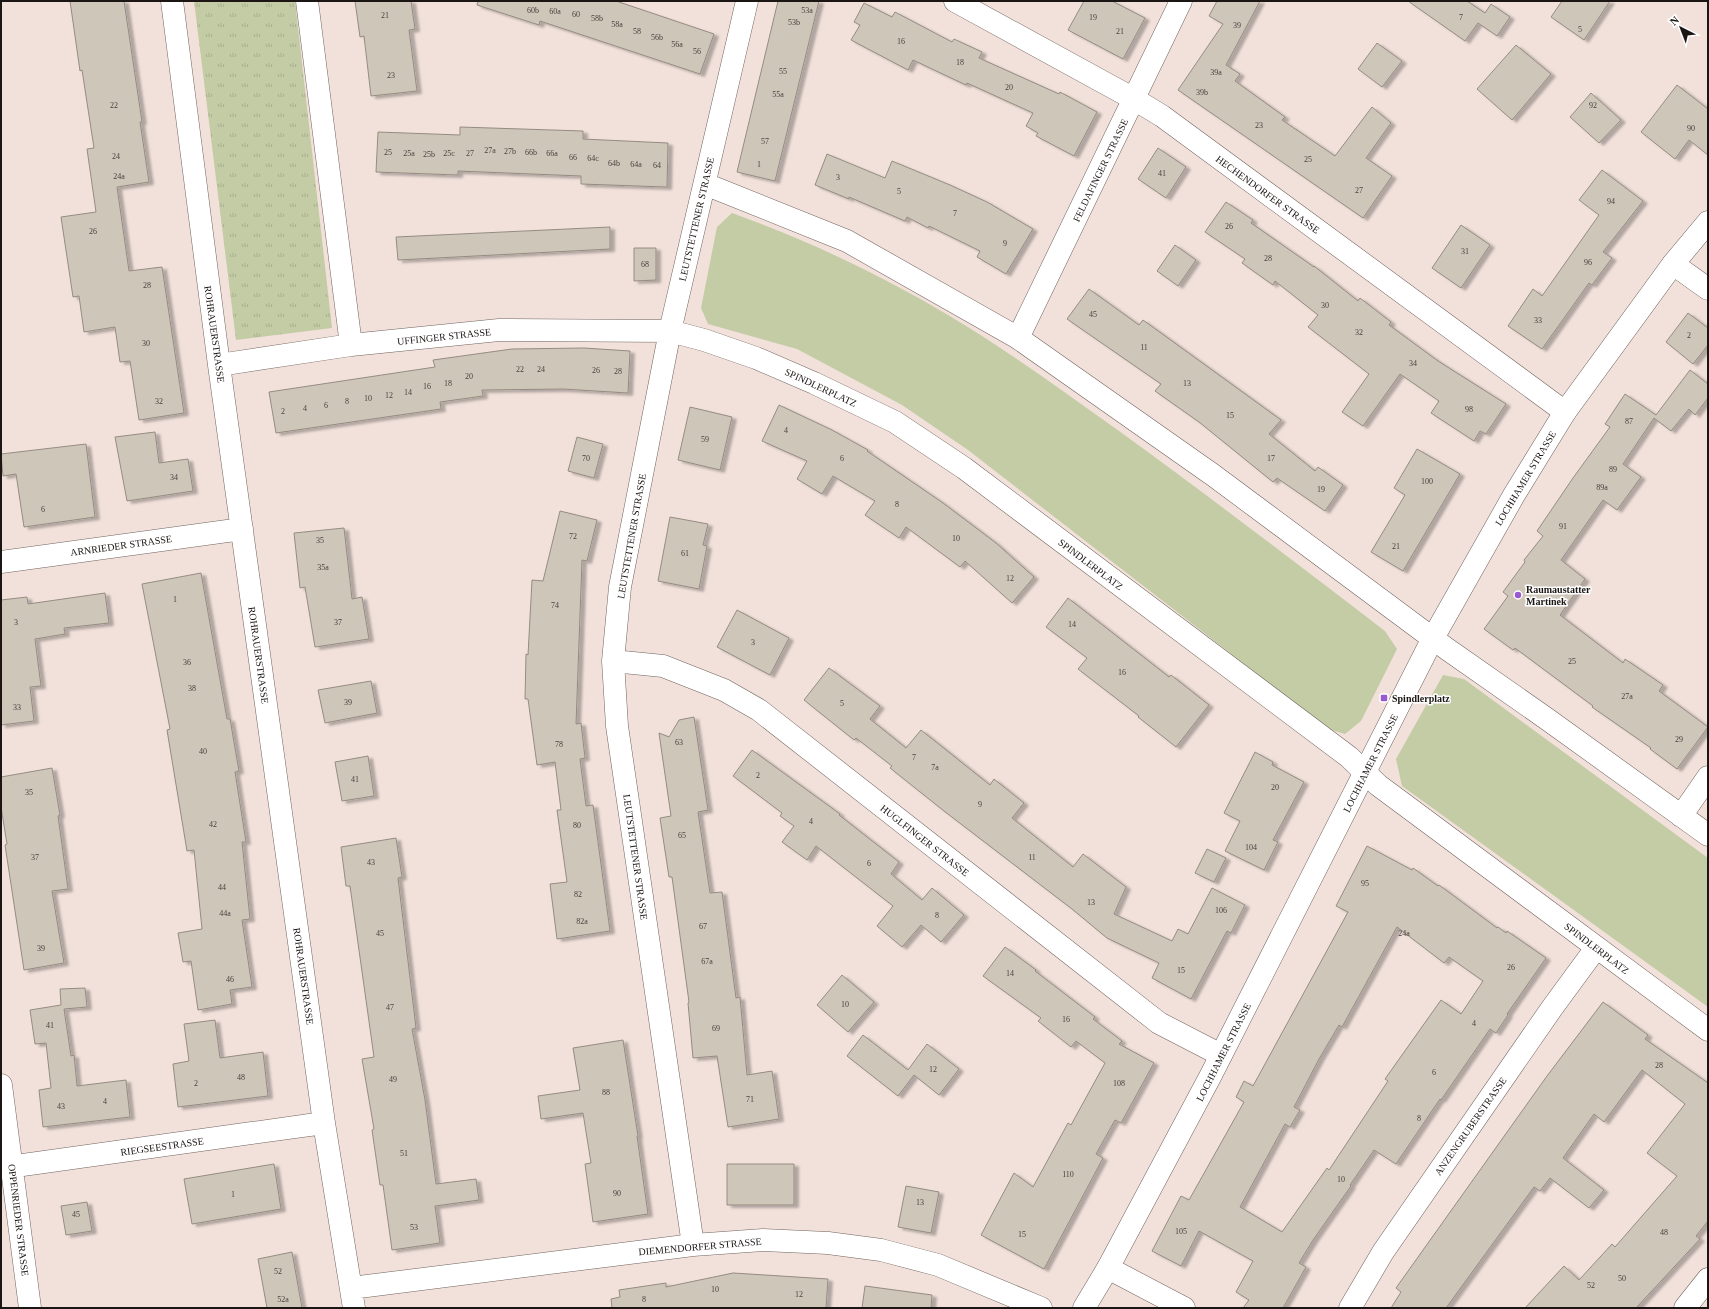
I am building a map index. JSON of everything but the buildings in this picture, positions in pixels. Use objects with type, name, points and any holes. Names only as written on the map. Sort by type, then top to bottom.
[{"type":"street","name":"ROHRAUERSTRASSE","points":[[172,1],[219,365],[324,1123],[352,1298]]},
{"type":"street","points":[[307,1],[351,345]]},
{"type":"street","name":"LEUTSTETTENER STRASSE","points":[[693,1245],[617,726],[613,662],[620,586],[670,331],[746,1]]},
{"type":"street","name":"HECHENDORFER STRASSE","points":[[955,1],[1134,99],[1169,121],[1565,412]]},
{"type":"street","name":"FELDAFINGER STRASSE","points":[[1018,338],[1181,1]]},
{"type":"street","points":[[705,184],[847,241],[1018,338],[1213,475],[1433,638],[1708,835]]},
{"type":"street","name":"LOCHHAMER STRASSE","points":[[1084,1308],[1108,1268],[1221,1055],[1433,638],[1514,495],[1565,412],[1673,264],[1708,222]]},
{"type":"street","points":[[1673,264],[1708,289]]},
{"type":"street","name":"UFFINGER STRASSE","points":[[219,365],[351,345],[498,330],[670,331]]},
{"type":"street","name":"SPINDLERPLATZ","points":[[670,331],[704,340],[756,358],[814,383],[895,422],[964,468],[1342,753],[1378,785],[1708,1030]]},
{"type":"street","name":"ARNRIEDER STRASSE","points":[[1,562],[242,528]]},
{"type":"street","name":"HUGLFINGER STRASSE","points":[[613,662],[663,666],[724,690],[759,710],[1159,1023],[1221,1055]]},
{"type":"street","points":[[1681,816],[1708,777]]},
{"type":"street","name":"ANZENGRUBERSTRASSE","points":[[1350,1308],[1383,1252],[1552,1008],[1596,948]]},
{"type":"street","name":"OPPENRIEDER STRASSE","points":[[1,1085],[6,1167],[30,1308]]},
{"type":"street","name":"RIEGSEESTRASSE","points":[[6,1167],[324,1123]]},
{"type":"street","name":"DIEMENDORFER STRASSE","points":[[352,1298],[693,1245],[763,1240],[828,1243],[881,1250],[938,1265],[1041,1308]]},
{"type":"street","points":[[1108,1268],[1184,1308]]},
{"type":"street","points":[[1685,1308],[1708,1279]]},
{"type":"green space","points":[[194,1],[295,1],[332,328],[236,340]]},
{"type":"green space","points":[[732,213],[815,246],[869,272],[922,300],[992,342],[1153,456],[1385,631],[1397,649],[1361,721],[1345,734],[1328,729],[968,450],[902,405],[797,349],[708,324],[701,308],[717,227]]},
{"type":"green space","points":[[1443,675],[1464,679],[1708,858],[1708,1007],[1402,786],[1396,759]]},
{"type":"place","name":"Raumaustatter Martinek","points":[[1518,595]]},
{"type":"place","name":"Spindlerplatz","points":[[1384,698]]}]
